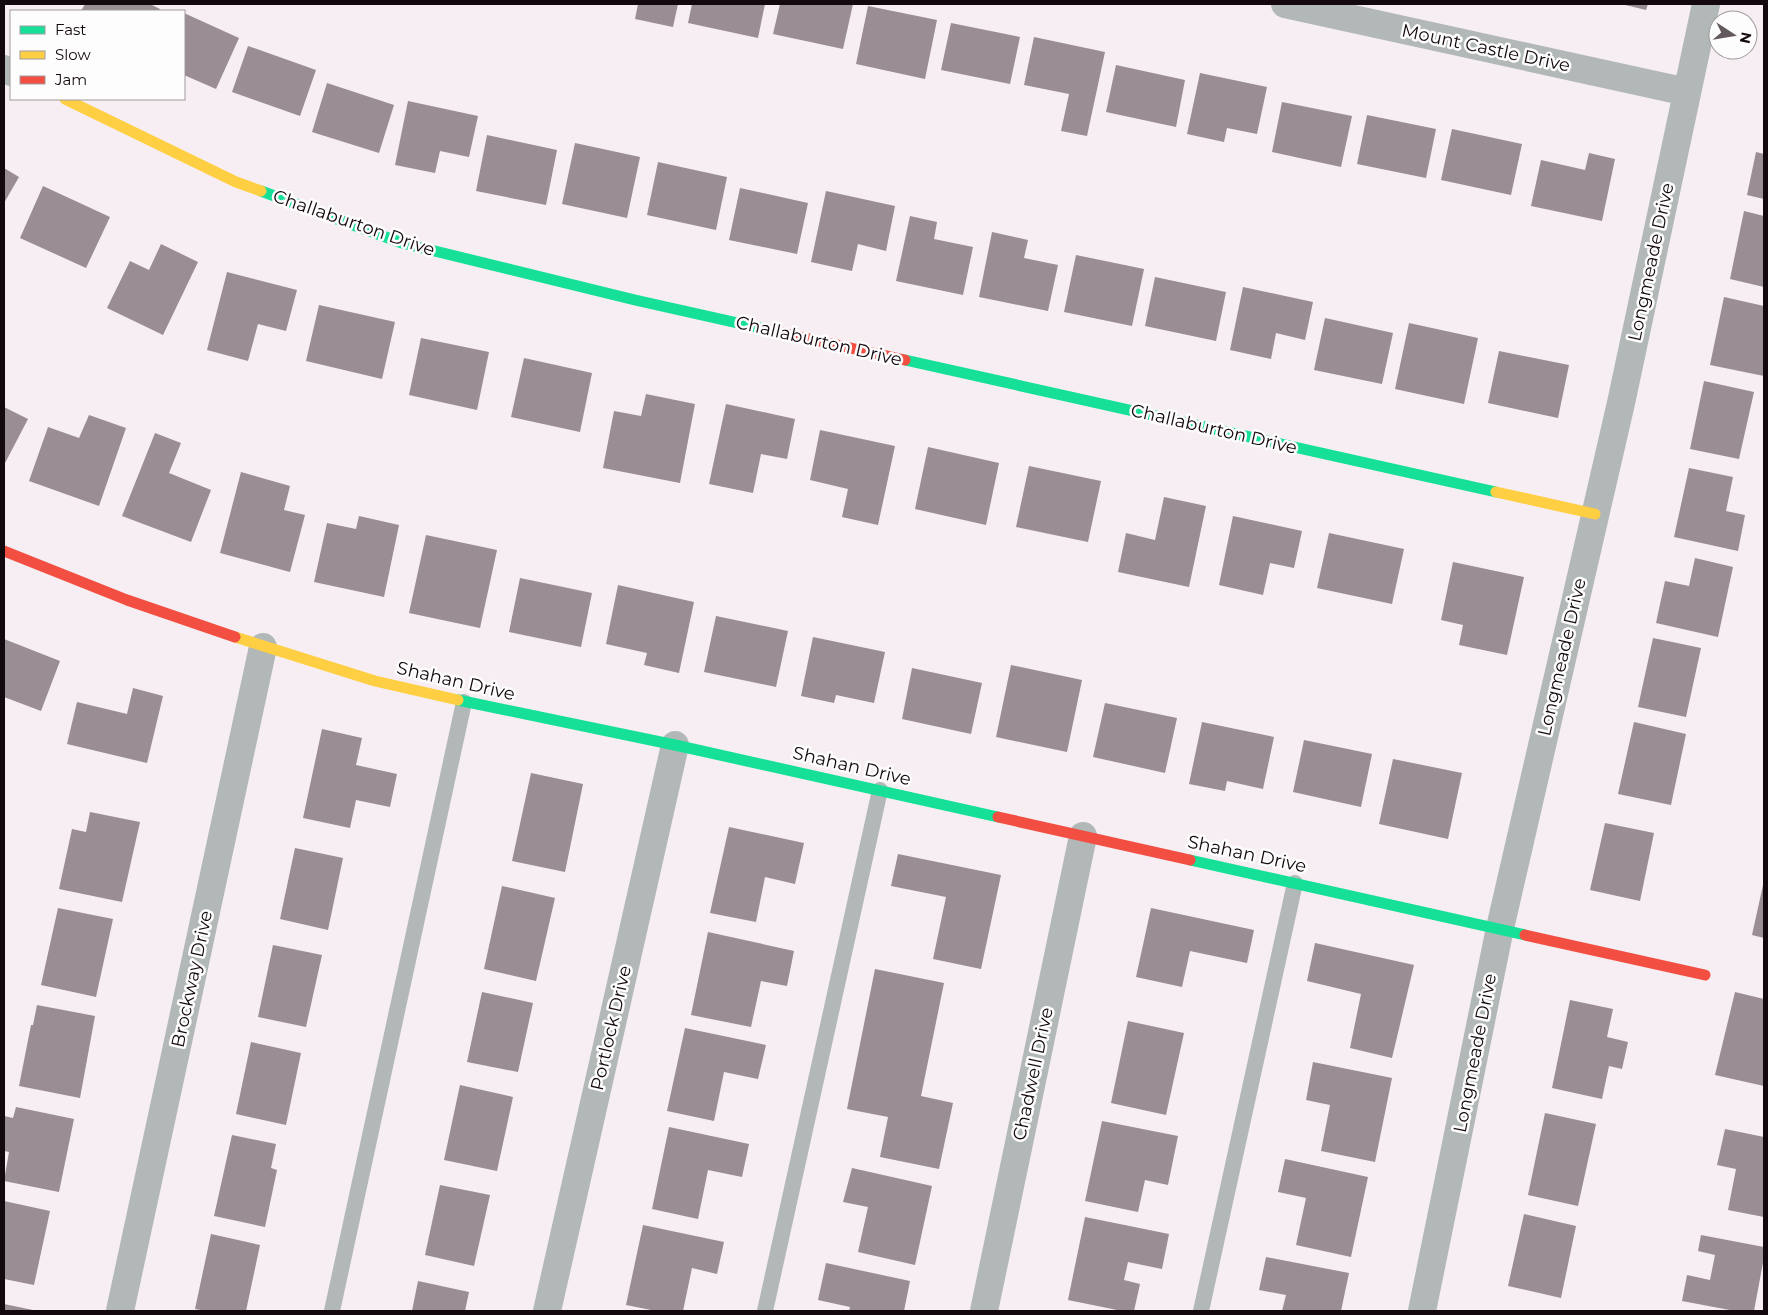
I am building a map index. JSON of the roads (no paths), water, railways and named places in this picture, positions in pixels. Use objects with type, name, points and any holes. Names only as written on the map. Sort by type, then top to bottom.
[{"type":"street","name":"Mount Castle Drive","points":[[1285,4],[1687,92]]},
{"type":"street","name":"Longmeade Drive","points":[[1422,1311],[1500,928],[1623,393],[1706,4]]},
{"type":"street","name":"Challaburton Drive","points":[[67,100],[236,182],[402,243],[645,302],[1595,514]]},
{"type":"street","name":"Shahan Drive","points":[[4,551],[127,600],[263,647],[375,681],[464,702],[675,745],[880,790],[1705,975]]},
{"type":"street","name":"Brockway Drive","points":[[120,1311],[263,647]]},
{"type":"street","name":"Portlock Drive","points":[[547,1311],[675,745]]},
{"type":"street","name":"Chadwell Drive","points":[[984,1311],[1083,836]]},
{"type":"lane","points":[[332,1311],[464,702]]},
{"type":"lane","points":[[765,1311],[880,790]]},
{"type":"lane","points":[[1201,1311],[1295,883]]}]
